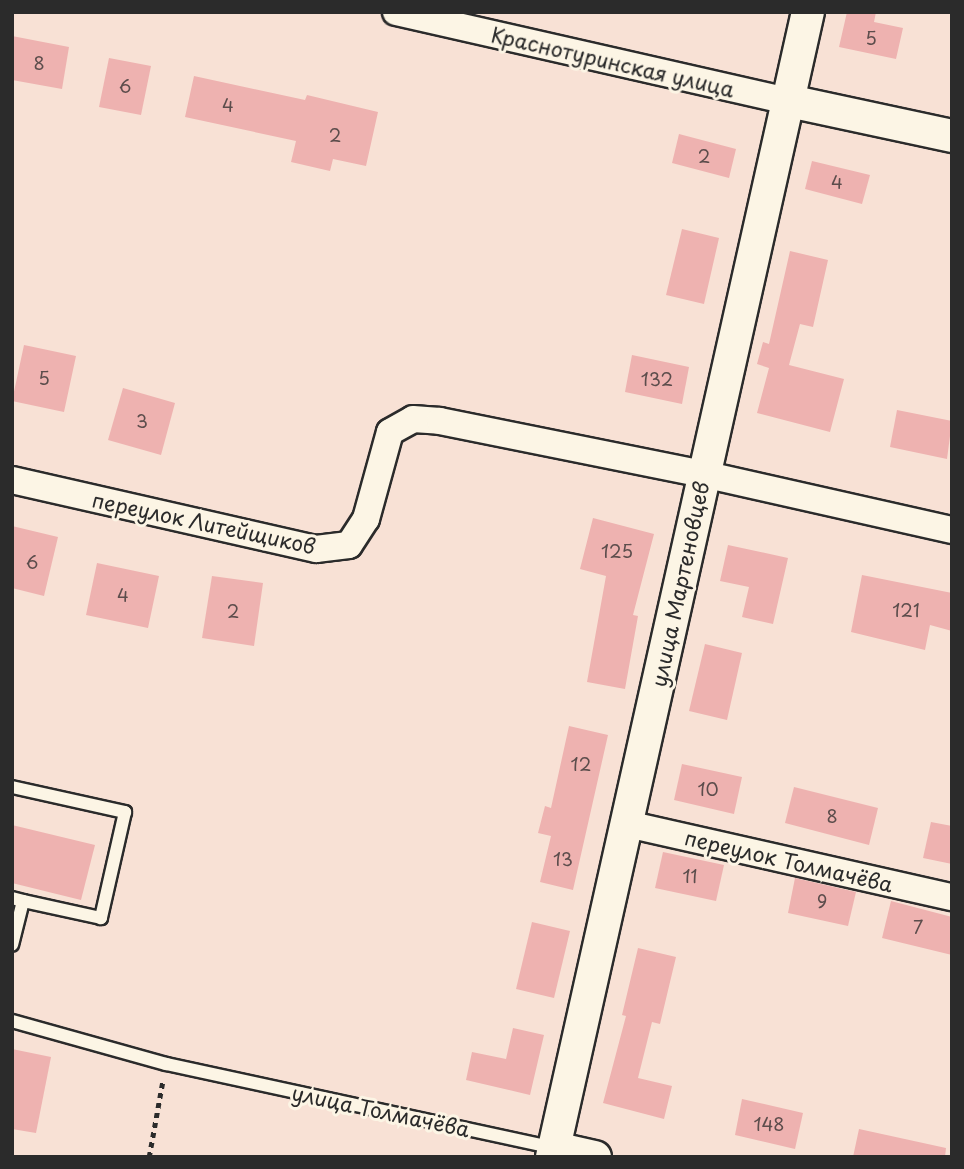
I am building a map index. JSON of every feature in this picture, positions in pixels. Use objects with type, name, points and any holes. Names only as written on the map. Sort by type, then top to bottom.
[{"type":"street","name":"Краснотуринская улица","points":[[396,12],[789,101]]},
{"type":"street","name":"улица Мартеновцев","points":[[553,1152],[808,12]]},
{"type":"street","points":[[789,101],[952,136]]},
{"type":"street","name":"переулок Литейщиков","points":[[12,480],[316,550],[349,545],[366,519],[390,432],[413,419],[440,421],[703,474],[952,530]]},
{"type":"street","name":"переулок Толмачёва","points":[[627,824],[952,897]]},
{"type":"street","name":"улица Толмачёва","points":[[553,1152],[595,1157]]},
{"type":"lane","points":[[12,787],[125,812],[101,918],[18,900],[12,945]]},
{"type":"lane","name":"улица Толмачёва","points":[[12,1021],[166,1064],[553,1152]]},
{"type":"path","points":[[149,1157],[166,1064]]},
{"type":"building","points":[[847,12],[876,12],[874,22],[903,28],[896,59],[839,47]]},
{"type":"building","points":[[12,36],[69,47],[62,89],[12,80]]},
{"type":"building","points":[[109,58],[151,66],[141,115],[99,107]]},
{"type":"building","points":[[194,76],[305,100],[307,95],[378,112],[366,166],[333,159],[330,171],[291,162],[296,141],[185,117]]},
{"type":"building","points":[[679,134],[736,149],[729,178],[672,163]]},
{"type":"building","points":[[812,161],[870,175],[862,204],[805,189]]},
{"type":"building","points":[[682,229],[719,238],[704,304],[666,295]]},
{"type":"building","points":[[790,251],[828,260],[813,327],[800,324],[789,365],[844,379],[830,432],[757,413],[769,368],[757,364],[763,342],[769,344]]},
{"type":"building","points":[[24,345],[76,356],[64,412],[12,401]]},
{"type":"building","points":[[632,355],[689,367],[682,404],[625,392]]},
{"type":"building","points":[[123,388],[175,403],[161,455],[108,440]]},
{"type":"building","points":[[897,410],[952,421],[947,459],[890,447]]},
{"type":"building","points":[[593,518],[654,534],[633,615],[638,616],[625,689],[587,682],[606,576],[580,569]]},
{"type":"building","points":[[12,526],[58,537],[44,596],[12,588]]},
{"type":"building","points":[[728,545],[788,558],[773,624],[742,617],[749,587],[720,581]]},
{"type":"building","points":[[97,563],[159,576],[148,628],[86,615]]},
{"type":"building","points":[[862,575],[952,593],[952,631],[930,625],[925,650],[851,632]]},
{"type":"building","points":[[212,576],[263,583],[254,646],[202,638]]},
{"type":"building","points":[[705,644],[742,653],[727,720],[689,711]]},
{"type":"building","points":[[569,726],[608,735],[573,890],[540,882],[551,836],[538,833],[545,806],[551,808]]},
{"type":"building","points":[[682,764],[742,777],[734,814],[674,800]]},
{"type":"building","points":[[794,787],[878,808],[869,845],[785,823]]},
{"type":"building","points":[[931,822],[952,826],[952,864],[923,858]]},
{"type":"building","points":[[12,825],[95,845],[81,900],[12,883]]},
{"type":"building","points":[[663,852],[724,865],[716,901],[655,888]]},
{"type":"building","points":[[795,878],[856,892],[848,926],[788,913]]},
{"type":"building","points":[[891,901],[952,917],[952,955],[882,938]]},
{"type":"building","points":[[532,922],[570,931],[554,998],[516,989]]},
{"type":"building","points":[[638,948],[676,957],[660,1024],[652,1022],[638,1078],[672,1086],[664,1119],[603,1103],[626,1016],[622,1015]]},
{"type":"building","points":[[513,1028],[544,1035],[530,1095],[466,1080],[472,1052],[506,1059]]},
{"type":"building","points":[[12,1049],[51,1057],[36,1133],[12,1129]]},
{"type":"building","points":[[742,1099],[803,1113],[795,1149],[735,1135]]},
{"type":"building","points":[[859,1129],[946,1148],[945,1157],[853,1157]]}]
